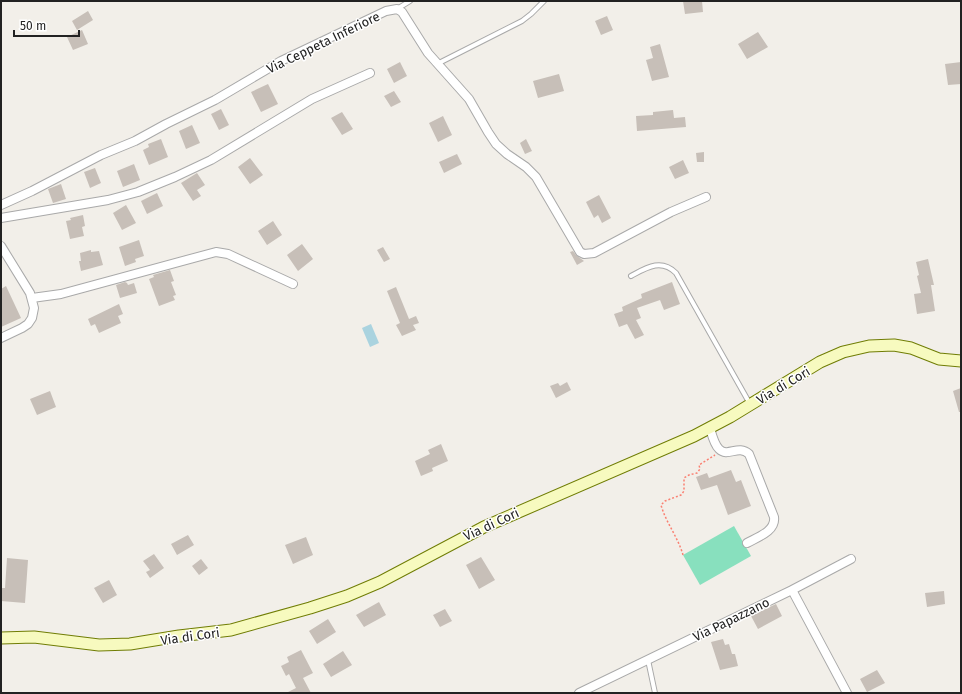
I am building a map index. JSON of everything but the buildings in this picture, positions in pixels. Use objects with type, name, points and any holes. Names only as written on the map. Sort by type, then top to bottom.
[{"type":"main road","name":"Via di Cori","points":[[1,638],[29,636],[99,645],[130,644],[231,630],[310,608],[347,596],[380,582],[402,572],[449,544],[484,527],[710,428],[829,358],[858,348],[880,345],[901,346],[939,359],[961,361]]},
{"type":"street","name":"Via Ceppeta Inferiore","points":[[1,205],[44,185],[101,155],[139,139],[215,100],[286,59],[386,11],[397,9],[402,12],[421,44],[437,64],[466,95],[496,144],[507,154],[526,167],[539,180],[575,245],[582,253],[594,253],[671,212],[706,197]]},
{"type":"street","points":[[1,218],[113,199],[138,192],[211,160],[312,99],[370,73]]},
{"type":"street","points":[[1,246],[32,298],[34,311],[30,322],[24,327],[1,338]]},
{"type":"street","points":[[32,298],[48,297],[67,293],[216,252],[228,254],[293,284]]},
{"type":"street","points":[[710,428],[717,447],[722,451],[726,452],[740,449],[748,452],[774,517],[774,525],[771,529],[747,542]]},
{"type":"street","name":"Via Papazzano","points":[[579,693],[851,560]]},
{"type":"street","points":[[792,590],[847,693]]},
{"type":"lane","points":[[397,9],[410,1]]},
{"type":"lane","points":[[437,64],[522,21],[544,1]]},
{"type":"lane","points":[[631,276],[650,266],[656,265],[666,266],[676,273],[750,405]]},
{"type":"lane","points":[[648,659],[655,693]]},
{"type":"path","points":[[683,555],[679,542],[663,514],[661,505],[665,501],[681,495],[684,491],[684,478],[697,473],[700,469],[699,465],[722,451]]},
{"type":"green space","points":[[734,526],[751,556],[700,585],[683,555]]},
{"type":"water","points":[[371,324],[379,343],[370,347],[362,328]]}]
